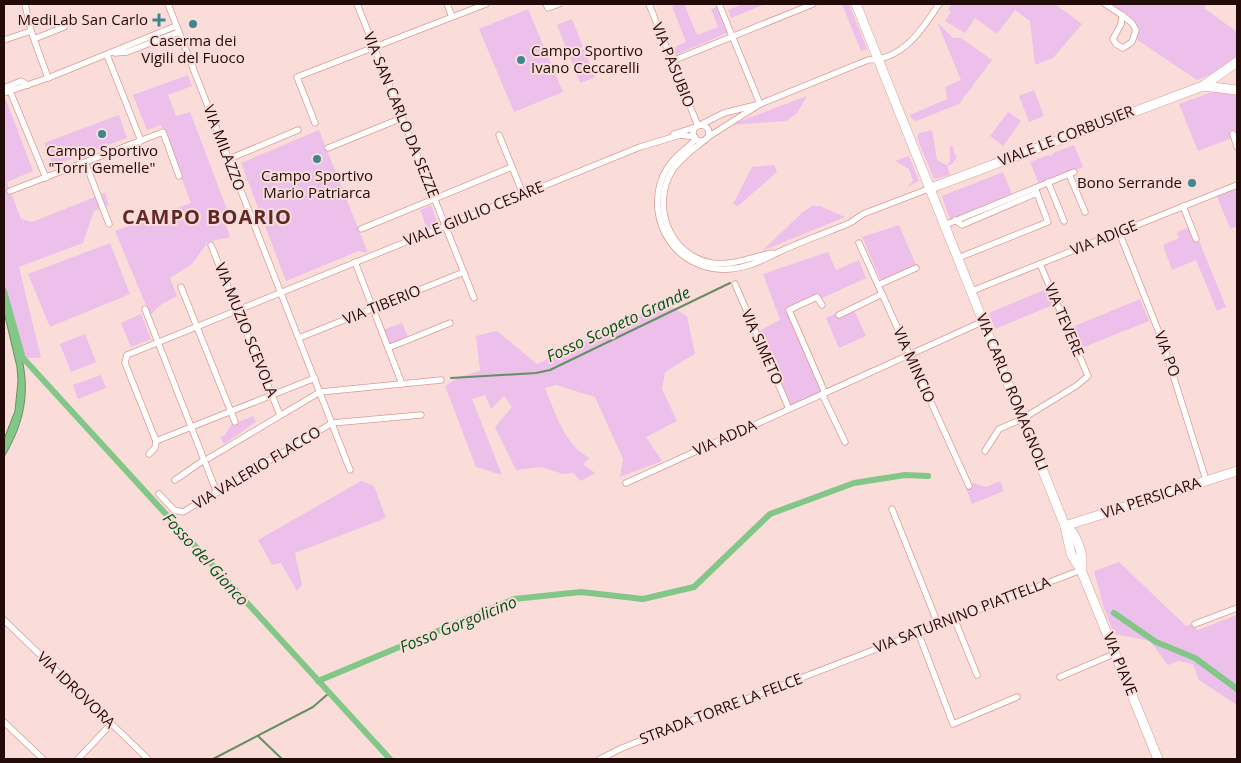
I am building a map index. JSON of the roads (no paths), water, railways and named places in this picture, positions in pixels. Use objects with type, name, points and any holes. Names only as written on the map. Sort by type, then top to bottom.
[{"type":"main road","name":"VIA CARLO ROMAGNOLI","points":[[856,4],[1065,526]]},
{"type":"main road","name":"VIALE LE CORBUSIER","points":[[931,188],[1203,86],[1237,62]]},
{"type":"main road","name":"VIALE LE CORBUSIER","points":[[1203,86],[1237,90]]},
{"type":"main road","name":"VIA PERSICARA","points":[[1065,526],[1237,471]]},
{"type":"main road","name":"VIA PIAVE","points":[[1065,526],[1072,531],[1084,560],[1082,570],[1158,759]]},
{"type":"street","points":[[25,4],[31,31],[48,78]]},
{"type":"street","name":"VIA MILAZZO","points":[[168,4],[350,470]]},
{"type":"street","name":"VIA SAN CARLO DA SEZZE","points":[[357,4],[474,298]]},
{"type":"street","points":[[448,4],[452,17]]},
{"type":"street","points":[[315,123],[297,77],[373,46],[486,4]]},
{"type":"street","points":[[546,4],[548,8],[559,4]]},
{"type":"street","name":"VIA PASUBIO","points":[[649,4],[698,126],[707,128],[707,138]]},
{"type":"street","points":[[720,4],[760,104]]},
{"type":"street","points":[[672,61],[800,6],[813,4]]},
{"type":"street","name":"VIALE GIULIO CESARE","points":[[156,441],[124,363],[124,357],[355,262],[668,138],[687,128],[698,126],[724,113],[760,104],[868,60],[879,60],[898,51],[914,39],[939,4]]},
{"type":"street","points":[[1105,4],[1122,15],[1132,23],[1136,30],[1132,42],[1123,48],[1116,44],[1113,39],[1121,24],[1122,15]]},
{"type":"street","points":[[34,39],[64,27]]},
{"type":"street","points":[[46,178],[7,92],[107,55],[126,52],[178,29]]},
{"type":"street","points":[[4,40],[31,31]]},
{"type":"street","points":[[107,55],[141,141]]},
{"type":"street","points":[[4,88],[21,81],[28,85]]},
{"type":"street","name":"VIALE GIULIO CESARE","points":[[760,104],[707,138],[679,162],[667,183],[663,209],[672,236],[688,253],[710,263],[736,262],[779,252]]},
{"type":"street","points":[[328,148],[402,118]]},
{"type":"street","points":[[698,126],[693,131],[695,138],[672,161],[663,176],[657,207],[659,220],[671,243],[682,256],[696,264],[718,269],[750,265],[850,223],[863,214],[931,188]]},
{"type":"street","points":[[228,159],[298,130]]},
{"type":"street","points":[[10,191],[163,132],[179,176]]},
{"type":"street","points":[[1233,134],[1237,147]]},
{"type":"street","points":[[499,135],[524,194]]},
{"type":"street","name":"VIALE GIULIO CESARE","points":[[668,138],[684,135],[695,138],[707,138]]},
{"type":"street","points":[[85,162],[108,224]]},
{"type":"street","points":[[360,229],[512,167]]},
{"type":"street","points":[[945,225],[955,220],[962,225],[1036,191],[1048,182],[1072,173],[1085,212]]},
{"type":"street","points":[[1048,182],[1064,221]]},
{"type":"street","name":"VIA ADIGE","points":[[972,291],[1237,185]]},
{"type":"street","points":[[958,258],[1048,222],[1036,191]]},
{"type":"street","points":[[1183,206],[1196,239]]},
{"type":"street","name":"VIA PO","points":[[1119,232],[1162,340],[1206,480]]},
{"type":"street","name":"VIA MINCIO","points":[[859,243],[969,486]]},
{"type":"street","name":"VIA MUZIO SCEVOLA","points":[[211,246],[280,415]]},
{"type":"street","points":[[355,262],[402,384]]},
{"type":"street","name":"VIA TEVERE","points":[[1022,419],[1076,386],[1088,376],[1040,264]]},
{"type":"street","points":[[878,285],[916,268]]},
{"type":"street","name":"VIA TIBERIO","points":[[299,338],[464,272]]},
{"type":"street","name":"VIA SIMETO","points":[[734,284],[789,409]]},
{"type":"street","points":[[181,287],[235,422]]},
{"type":"street","points":[[839,315],[882,294]]},
{"type":"street","points":[[822,305],[817,297],[789,310],[844,442]]},
{"type":"street","points":[[145,309],[191,427],[207,459],[217,492]]},
{"type":"street","name":"VIA ADDA","points":[[626,483],[984,321]]},
{"type":"street","points":[[388,348],[450,323]]},
{"type":"street","points":[[149,454],[155,448],[156,441],[315,378]]},
{"type":"street","points":[[175,480],[320,392],[441,380]]},
{"type":"street","points":[[332,422],[421,415]]},
{"type":"street","points":[[985,451],[999,429],[1022,419]]},
{"type":"street","name":"VIA VALERIO FLACCO","points":[[159,494],[174,510],[181,512],[332,422]]},
{"type":"street","points":[[892,509],[938,624]]},
{"type":"street","name":"VIA SATURNINO PIATTELLA","points":[[843,662],[1082,570]]},
{"type":"street","points":[[1195,624],[1237,608]]},
{"type":"street","points":[[954,618],[977,675]]},
{"type":"street","name":"VIA IDROVORA","points":[[4,620],[148,759]]},
{"type":"street","points":[[918,632],[953,724],[1016,697]]},
{"type":"street","points":[[1060,677],[1116,653]]},
{"type":"street","name":"STRADA TORRE LA FELCE","points":[[600,759],[622,748],[843,662]]},
{"type":"street","points":[[4,722],[43,759]]},
{"type":"street","points":[[78,759],[111,724]]},
{"type":"waterway","name":"Fosso Scopeto Grande","points":[[451,378],[536,373],[550,370],[730,283]]},
{"type":"waterway","points":[[4,291],[23,359]]},
{"type":"waterway","name":"Fosso del Gionco","points":[[23,358],[390,759]]},
{"type":"waterway","points":[[4,384],[4,390]]},
{"type":"waterway","name":"Fosso Gorgolicino","points":[[318,681],[514,599],[581,592],[643,599],[694,587],[770,514],[854,483],[905,475],[928,476]]},
{"type":"waterway","name":"Fosso Gorgolicino","points":[[1114,613],[1156,642],[1195,658],[1237,689]]},
{"type":"waterway","points":[[213,759],[313,707],[329,693]]},
{"type":"waterway","points":[[258,736],[282,759]]},
{"type":"place","name":"MediLab San Carlo","points":[[159,20]]},
{"type":"place","name":"Caserma dei Vigili del Fuoco","points":[[193,24]]},
{"type":"place","name":"Campo Sportivo Ivano Ceccarelli","points":[[521,60]]},
{"type":"place","name":"Campo Sportivo \"Torri Gemelle\"","points":[[102,134]]},
{"type":"place","name":"Campo Sportivo Mario Patriarca","points":[[317,159]]},
{"type":"place","name":"Bono Serrande","points":[[1192,183]]},
{"type":"district","name":"CAMPO BOARIO","points":[[207,217]]}]
